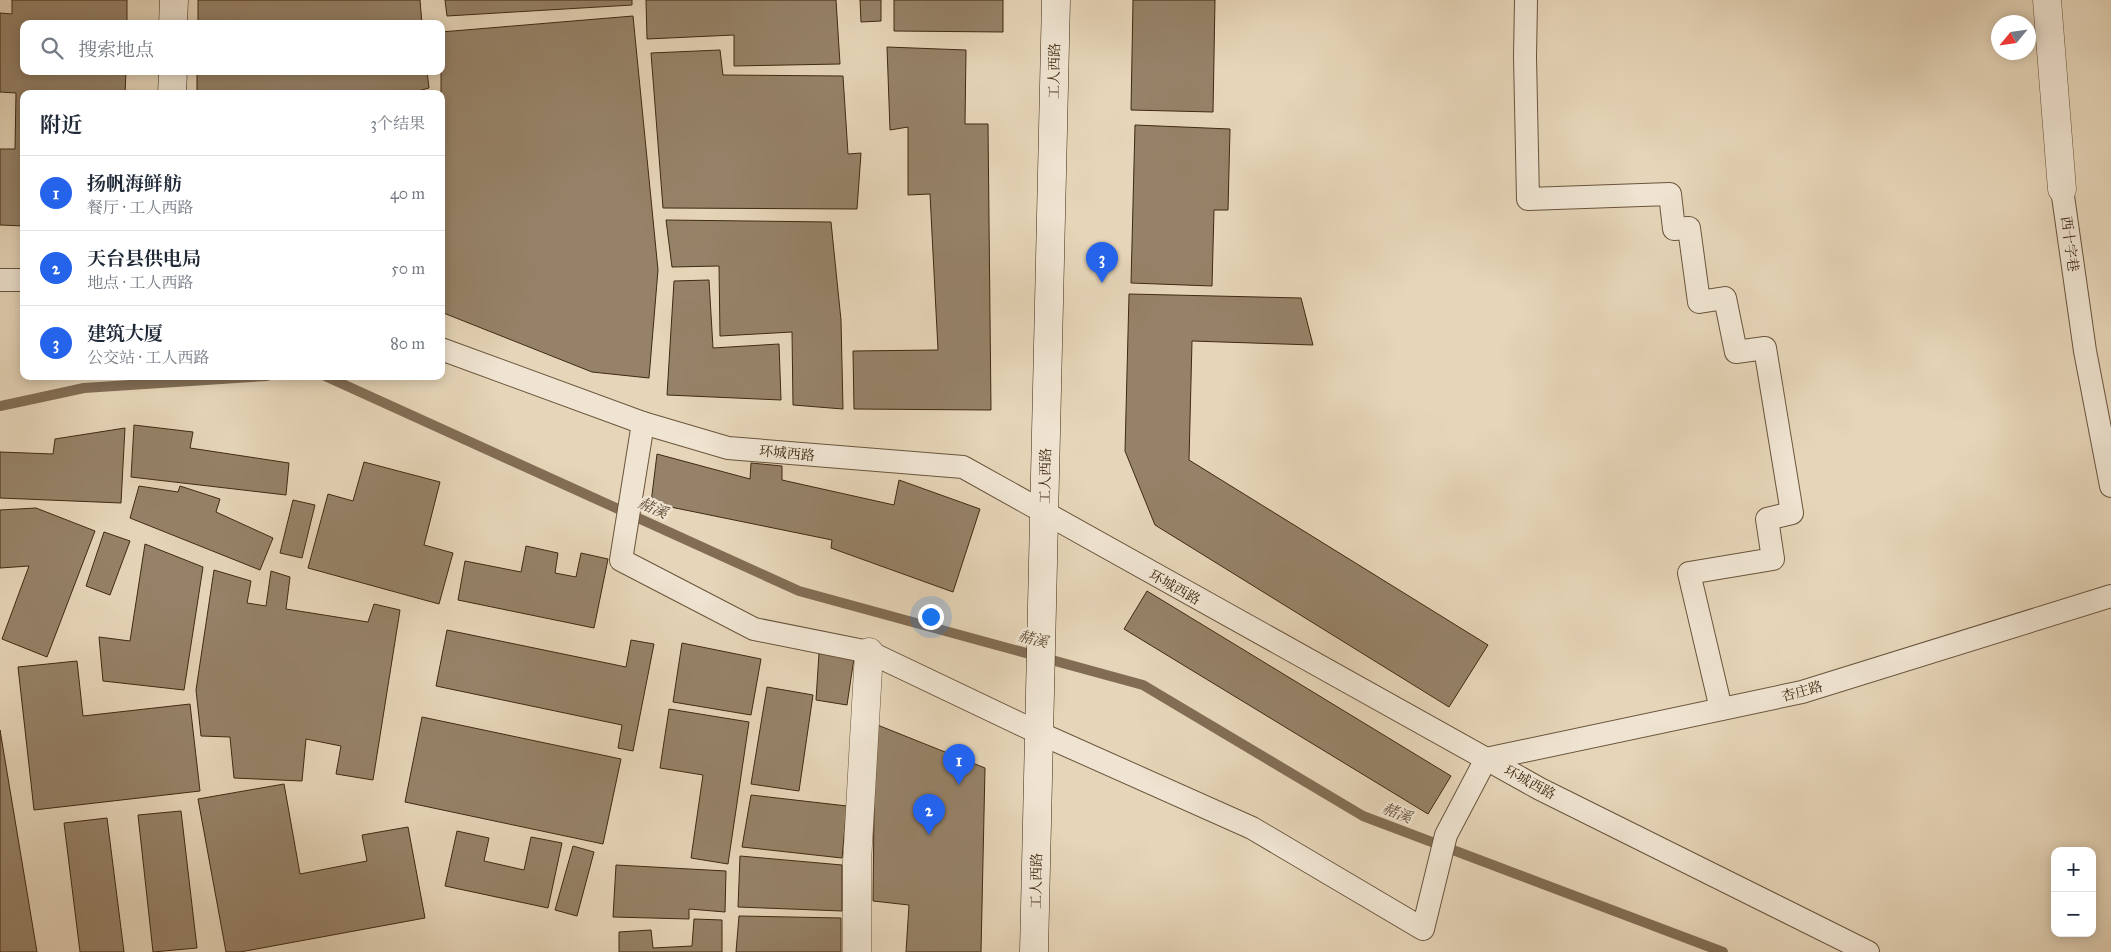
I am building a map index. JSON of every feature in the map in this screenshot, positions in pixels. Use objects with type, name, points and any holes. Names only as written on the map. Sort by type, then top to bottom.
[{"type":"main road","points":[[173,20],[174,0]]},
{"type":"main road","name":"工人西路","points":[[1034,952],[1056,0]]},
{"type":"main road","name":"西十字巷","points":[[2047,0],[2062,189]]},
{"type":"main road","points":[[172,90],[173,75]]},
{"type":"main road","points":[[857,952],[857,862],[869,652]]},
{"type":"street","points":[[1526,0],[1525,57],[1528,199],[1670,194],[1674,229],[1690,228],[1699,302],[1725,298],[1736,352],[1765,348],[1792,513],[1767,519],[1774,559],[1689,573],[1720,710]]},
{"type":"street","name":"西十字巷","points":[[2062,189],[2085,351],[2111,486]]},
{"type":"street","points":[[0,280],[20,280]]},
{"type":"street","name":"环城西路","points":[[445,350],[643,422],[728,448],[963,468],[1549,793],[1868,952]]},
{"type":"street","points":[[643,422],[621,560],[754,629],[869,652],[1039,733],[1252,828],[1424,929],[1446,835],[1486,758]]},
{"type":"street","name":"杏庄路","points":[[1486,758],[1802,692],[2111,596]]},
{"type":"building","points":[[12,0],[127,0],[127,20],[20,20],[20,75],[126,75],[125,90],[20,90],[20,226],[0,225],[0,149],[15,149],[16,93],[0,92],[0,13],[12,14]]},
{"type":"building","points":[[198,0],[420,0],[422,20],[198,20]]},
{"type":"building","points":[[445,0],[632,0],[632,5],[447,16]]},
{"type":"building","points":[[646,0],[836,0],[840,64],[734,66],[734,35],[647,39]]},
{"type":"building","points":[[860,0],[881,0],[881,21],[861,22]]},
{"type":"building","points":[[894,0],[1003,0],[1003,32],[894,31]]},
{"type":"building","points":[[1133,0],[1215,0],[1213,112],[1131,110]]},
{"type":"building","points":[[633,16],[658,270],[649,378],[592,372],[445,314],[445,90],[441,90],[441,75],[445,75],[445,32]]},
{"type":"building","points":[[887,47],[966,50],[965,124],[988,124],[991,410],[854,409],[853,351],[938,350],[930,194],[908,195],[908,127],[890,130]]},
{"type":"building","points":[[720,50],[723,75],[843,76],[848,154],[861,153],[857,209],[663,208],[651,53]]},
{"type":"building","points":[[197,75],[427,75],[429,88],[422,90],[197,90]]},
{"type":"building","points":[[1135,125],[1230,129],[1228,210],[1214,210],[1212,286],[1131,283]]},
{"type":"building","points":[[666,220],[831,222],[841,320],[843,409],[793,405],[792,332],[720,336],[719,266],[672,267]]},
{"type":"building","points":[[709,280],[713,348],[779,344],[781,400],[667,395],[674,281]]},
{"type":"building","points":[[1129,294],[1301,298],[1313,345],[1192,341],[1189,460],[1488,645],[1449,707],[1155,525],[1125,451]]},
{"type":"building","points":[[134,425],[193,432],[190,448],[289,463],[286,495],[131,477]]},
{"type":"building","points":[[125,428],[121,503],[0,498],[0,452],[53,454],[55,439]]},
{"type":"building","points":[[657,454],[750,479],[751,463],[782,466],[782,480],[894,505],[899,480],[980,509],[953,592],[831,548],[832,540],[651,503]]},
{"type":"building","points":[[364,462],[440,482],[424,545],[453,553],[439,604],[308,568],[328,494],[353,501]]},
{"type":"building","points":[[139,486],[178,492],[180,486],[220,499],[216,512],[273,538],[260,570],[130,518]]},
{"type":"building","points":[[293,500],[315,505],[302,558],[280,553]]},
{"type":"building","points":[[36,508],[95,531],[47,657],[2,639],[29,566],[0,568],[0,510]]},
{"type":"building","points":[[104,532],[130,541],[110,595],[86,586]]},
{"type":"building","points":[[145,544],[203,567],[184,690],[103,681],[99,637],[130,641]]},
{"type":"building","points":[[526,546],[558,553],[555,573],[576,577],[581,553],[608,559],[594,628],[458,600],[465,561],[521,572]]},
{"type":"building","points":[[214,570],[251,581],[247,603],[266,606],[271,571],[290,577],[286,609],[368,622],[374,604],[400,610],[373,780],[336,774],[341,746],[306,739],[302,781],[234,778],[230,737],[201,736],[196,690]]},
{"type":"building","points":[[1147,591],[1451,776],[1428,814],[1124,629]]},
{"type":"building","points":[[447,630],[626,667],[631,640],[654,644],[633,751],[618,748],[622,725],[436,686]]},
{"type":"building","points":[[682,643],[761,659],[751,715],[673,702]]},
{"type":"building","points":[[819,653],[854,658],[847,705],[816,700]]},
{"type":"building","points":[[77,661],[83,716],[190,704],[200,791],[34,810],[18,667]]},
{"type":"building","points":[[767,687],[813,695],[799,791],[751,784]]},
{"type":"building","points":[[669,709],[749,722],[728,864],[691,858],[703,775],[660,768]]},
{"type":"building","points":[[422,717],[621,759],[603,844],[405,802]]},
{"type":"building","points":[[875,724],[985,768],[981,952],[906,952],[909,905],[873,901]]},
{"type":"building","points":[[0,730],[37,952],[0,952]]},
{"type":"building","points":[[284,784],[300,874],[367,861],[362,835],[408,827],[425,918],[240,952],[226,952],[198,799]]},
{"type":"building","points":[[751,795],[847,806],[842,858],[742,847]]},
{"type":"building","points":[[181,811],[197,948],[153,952],[138,815]]},
{"type":"building","points":[[107,818],[124,952],[80,952],[64,823]]},
{"type":"building","points":[[457,831],[489,838],[484,861],[524,870],[531,837],[562,843],[548,908],[445,886]]},
{"type":"building","points":[[573,846],[594,852],[577,916],[555,910]]},
{"type":"building","points":[[740,856],[842,865],[842,911],[738,907]]},
{"type":"building","points":[[616,865],[726,871],[725,912],[689,909],[689,919],[613,917]]},
{"type":"building","points":[[739,916],[841,918],[841,952],[736,952]]},
{"type":"building","points":[[694,919],[722,920],[722,952],[619,952],[619,932],[651,930],[653,948],[692,946]]},
{"type":"waterway","name":"赭溪","points":[[0,406],[84,388],[206,380]]},
{"type":"waterway","name":"赭溪","points":[[334,380],[799,591],[1143,685],[1363,816],[1723,952]]},
{"type":"place","name":"建筑大厦","points":[[1102,283]]},
{"type":"place","name":"扬帆海鲜舫","points":[[959,785]]},
{"type":"place","name":"天台县供电局","points":[[929,835]]}]
